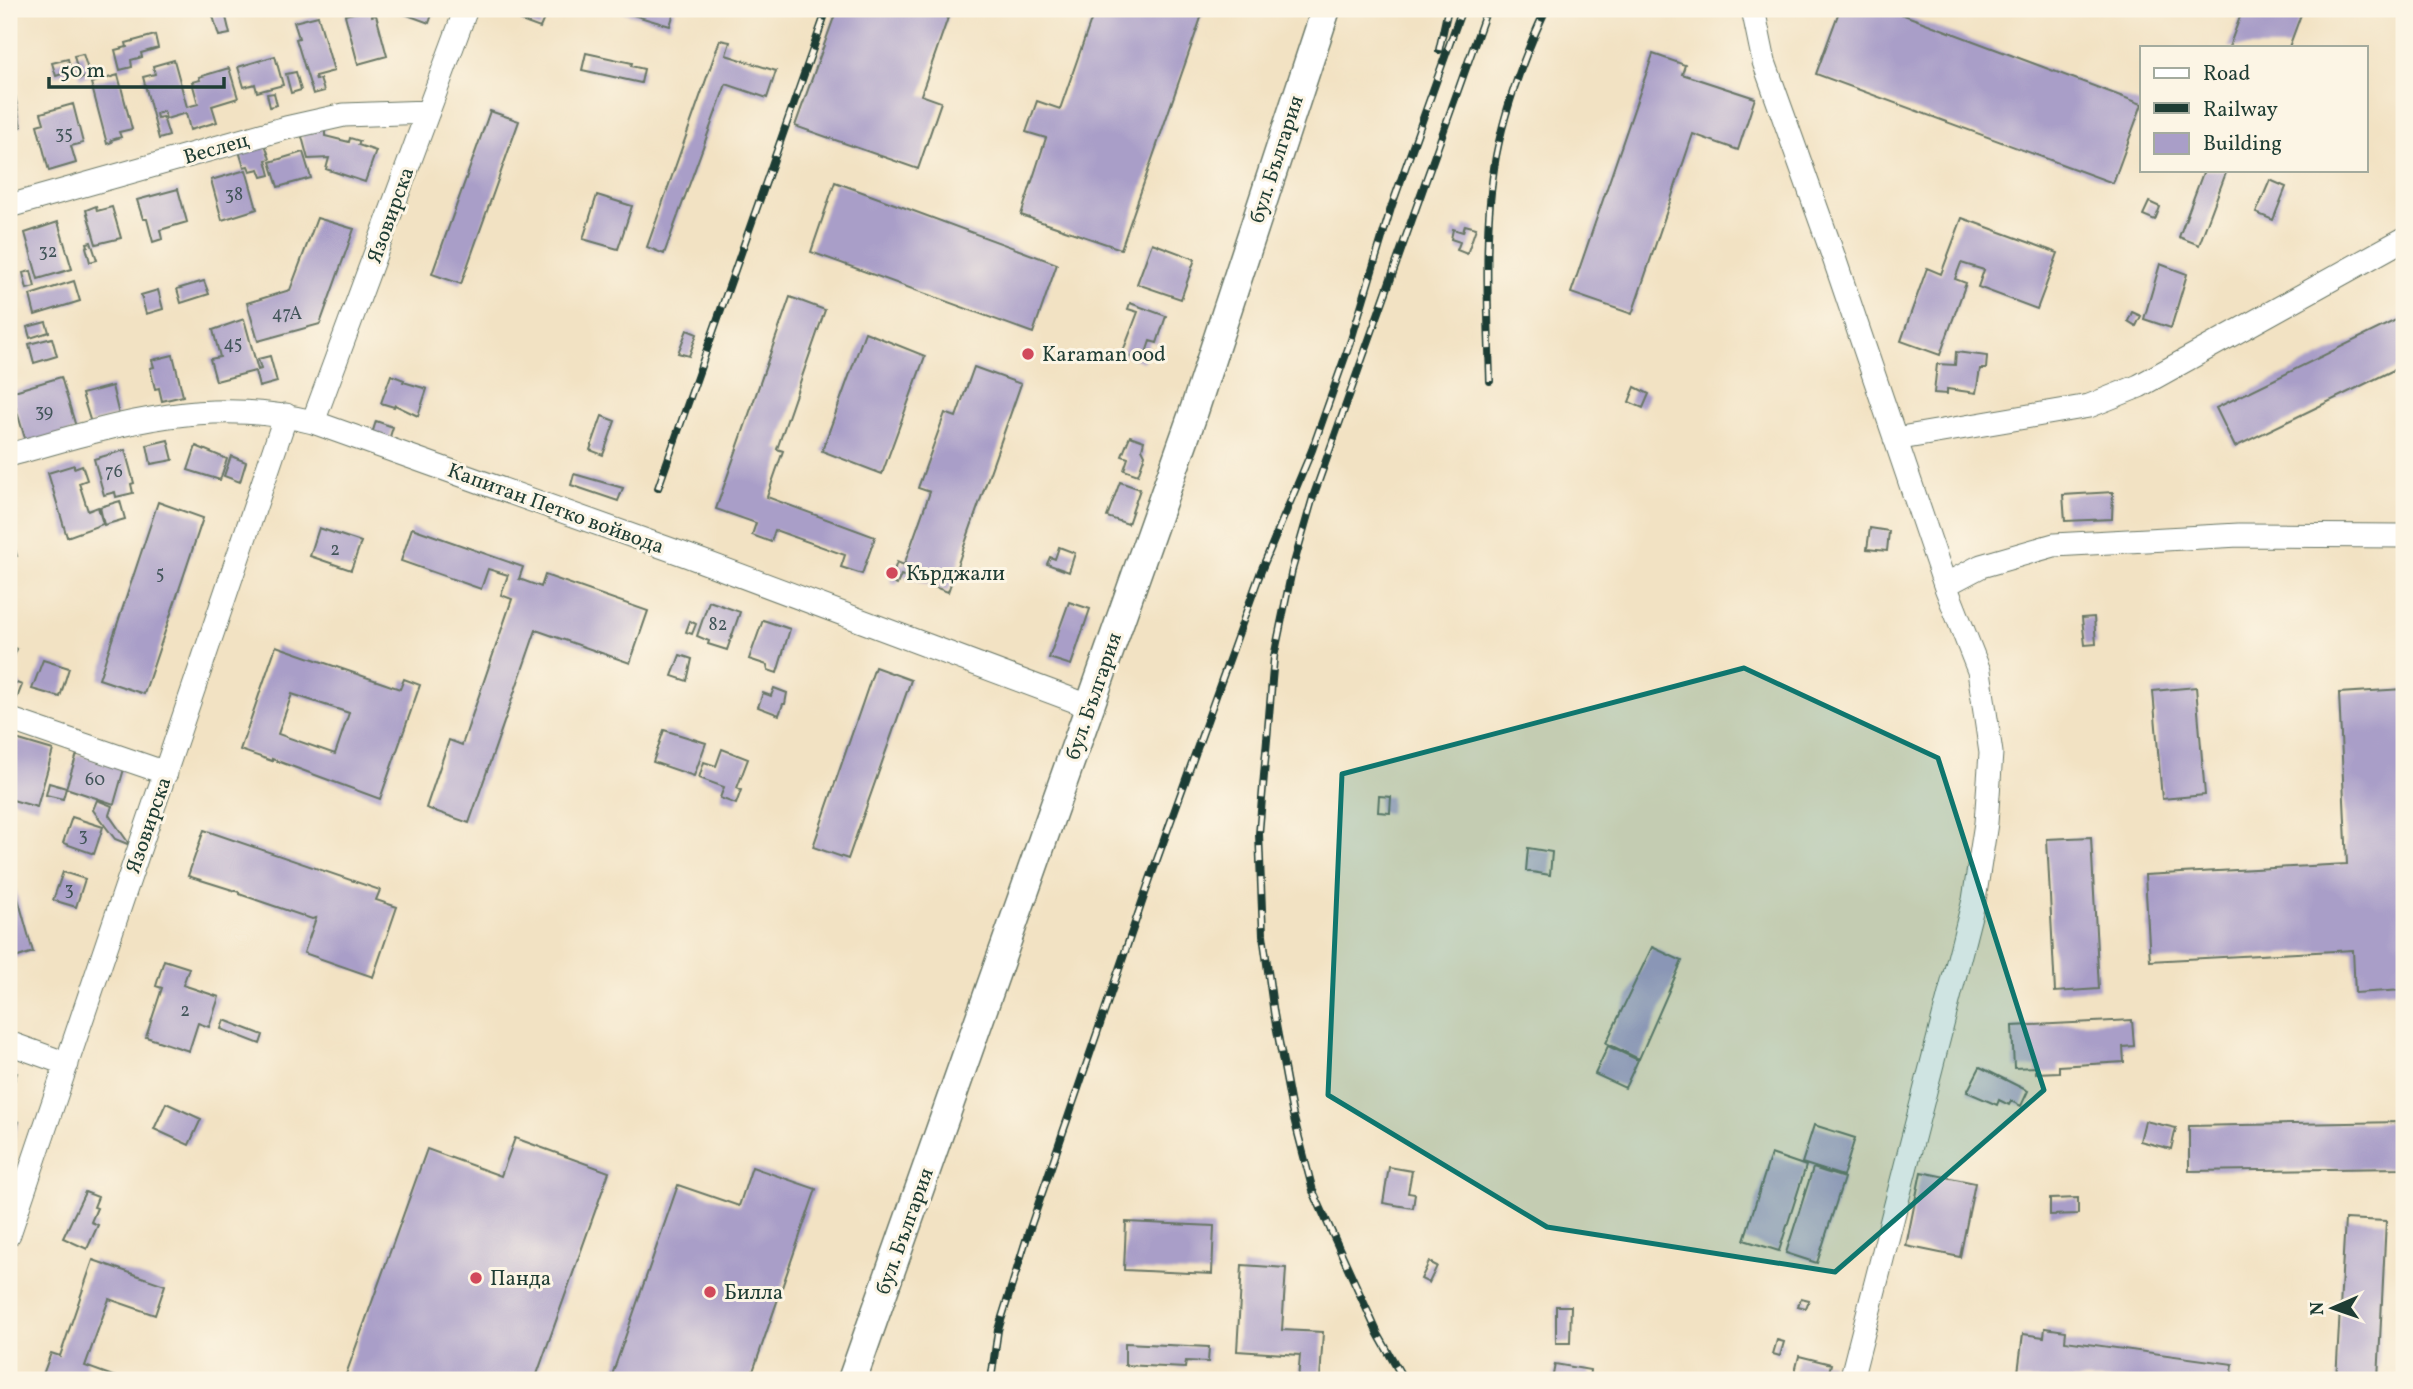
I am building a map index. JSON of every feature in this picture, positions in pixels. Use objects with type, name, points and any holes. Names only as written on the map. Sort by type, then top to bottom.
[{"type":"street","name":"Язовирска","points":[[313,422],[466,9]]},
{"type":"street","name":"бул. България","points":[[852,1380],[1194,411],[1326,9]]},
{"type":"street","points":[[1753,9],[1764,62],[1945,585],[1979,671],[1991,753],[1986,823],[1975,900],[1851,1380]]},
{"type":"street","name":"Веслец","points":[[9,206],[286,128],[344,115],[387,111],[428,112]]},
{"type":"street","points":[[1895,439],[2090,407],[2139,386],[2404,239]]},
{"type":"street","name":"Капитан Петко войвода","points":[[9,454],[139,419],[205,411],[286,415],[313,422],[683,554],[1089,706]]},
{"type":"street","name":"Язовирска","points":[[9,1234],[286,415]]},
{"type":"street","points":[[1945,585],[1982,566],[2054,545],[2239,535],[2404,536]]},
{"type":"street","points":[[9,719],[166,773]]},
{"type":"street","points":[[9,1043],[67,1064]]},
{"type":"highlighted area","points":[[1744,668],[1938,758],[2044,1090],[1835,1272],[1547,1227],[1328,1095],[1342,774]]},
{"type":"building","points":[[371,9],[372,16],[376,15],[387,56],[358,64],[345,15]]},
{"type":"building","points":[[391,9],[434,9],[429,23]]},
{"type":"building","points":[[527,9],[548,9],[540,28],[521,21]]},
{"type":"building","points":[[675,9],[670,26],[619,11]]},
{"type":"building","points":[[837,9],[951,9],[921,95],[941,102],[918,169],[795,126]]},
{"type":"building","points":[[1095,9],[1204,9],[1121,249],[1021,215],[1046,138],[1026,132],[1037,101],[1060,109]]},
{"type":"building","points":[[1840,9],[1888,9],[2140,103],[2140,109],[2113,183],[1816,74]]},
{"type":"building","points":[[2243,9],[2303,9],[2289,46],[2229,46]]},
{"type":"building","points":[[225,13],[230,34],[219,36],[213,16]]},
{"type":"building","points":[[318,16],[334,71],[315,76],[316,80],[320,79],[324,91],[313,94],[296,39],[299,38],[294,22]]},
{"type":"building","points":[[155,35],[158,48],[141,53],[142,57],[131,60],[132,67],[120,70],[115,50],[127,47],[126,43]]},
{"type":"building","points":[[720,40],[730,42],[726,55],[776,71],[767,98],[726,84],[664,254],[647,247]]},
{"type":"building","points":[[586,53],[632,63],[631,66],[644,69],[641,83],[582,70]]},
{"type":"building","points":[[83,54],[90,76],[80,79],[74,56]]},
{"type":"building","points":[[1653,54],[1685,65],[1682,74],[1755,98],[1738,150],[1693,134],[1632,314],[1571,293]]},
{"type":"building","points":[[275,56],[283,85],[257,92],[255,84],[244,87],[238,67]]},
{"type":"building","points":[[68,59],[71,71],[56,76],[52,63]]},
{"type":"building","points":[[174,60],[187,107],[198,104],[192,82],[200,80],[199,77],[229,68],[238,98],[212,106],[217,122],[190,130],[186,113],[166,119],[164,111],[156,114],[157,118],[163,117],[169,136],[159,139],[143,77],[155,74],[153,66]]},
{"type":"building","points":[[296,72],[301,90],[291,93],[286,74]]},
{"type":"building","points":[[118,75],[132,129],[119,132],[121,137],[107,144],[91,83]]},
{"type":"building","points":[[14,90],[21,127],[9,129],[9,91]]},
{"type":"building","points":[[274,93],[277,105],[270,107],[267,94]]},
{"type":"building","points":[[73,104],[83,143],[71,146],[76,163],[49,171],[37,125],[44,123],[41,113]]},
{"type":"building","points":[[490,111],[519,121],[461,284],[432,274]]},
{"type":"building","points":[[325,127],[325,136],[349,142],[350,138],[360,141],[358,145],[376,151],[365,182],[326,169],[329,158],[308,159],[301,133]]},
{"type":"building","points":[[265,144],[270,159],[266,160],[270,175],[262,177],[259,169],[250,171],[248,166],[244,167],[239,151]]},
{"type":"building","points":[[303,152],[311,178],[278,187],[270,162]]},
{"type":"building","points":[[246,170],[257,209],[222,220],[211,180]]},
{"type":"building","points":[[2203,172],[2226,172],[2199,245],[2179,237]]},
{"type":"building","points":[[2270,180],[2286,187],[2273,220],[2256,213]]},
{"type":"building","points":[[835,182],[1057,264],[1033,333],[811,252]]},
{"type":"building","points":[[178,189],[187,222],[160,230],[162,239],[153,242],[147,219],[143,219],[137,200]]},
{"type":"building","points":[[597,195],[632,206],[618,249],[583,239]]},
{"type":"building","points":[[2149,202],[2160,207],[2155,220],[2143,215]]},
{"type":"building","points":[[96,206],[97,211],[112,207],[121,238],[96,244],[86,210]]},
{"type":"building","points":[[317,218],[354,229],[320,324],[258,341],[247,303],[290,290]]},
{"type":"building","points":[[1962,218],[2058,253],[2037,309],[1978,287],[1984,270],[1961,263],[1955,279],[1966,283],[1940,355],[1901,341],[1927,268],[1941,274]]},
{"type":"building","points":[[58,222],[72,269],[38,279],[25,233]]},
{"type":"building","points":[[1465,225],[1476,228],[1467,254],[1457,250],[1460,242],[1451,239],[1453,229],[1463,232]]},
{"type":"building","points":[[91,242],[97,260],[90,262],[86,247],[87,243]]},
{"type":"building","points":[[1152,243],[1195,259],[1181,299],[1137,284]]},
{"type":"building","points":[[2160,264],[2187,274],[2171,328],[2144,319]]},
{"type":"building","points":[[31,271],[35,287],[27,289],[23,273]]},
{"type":"building","points":[[74,281],[80,301],[35,315],[30,295]]},
{"type":"building","points":[[204,281],[209,294],[181,303],[177,289]]},
{"type":"building","points":[[158,290],[163,309],[146,314],[141,295]]},
{"type":"building","points":[[790,297],[825,310],[777,449],[783,451],[767,497],[875,537],[862,574],[841,567],[845,555],[775,530],[771,542],[752,535],[756,523],[716,509]]},
{"type":"building","points":[[1130,303],[1166,316],[1157,343],[1150,341],[1143,362],[1122,354],[1138,312],[1128,309]]},
{"type":"building","points":[[2132,312],[2141,316],[2136,326],[2128,321]]},
{"type":"building","points":[[2404,316],[2404,365],[2235,447],[2216,408]]},
{"type":"building","points":[[244,319],[258,370],[261,369],[258,359],[270,356],[277,382],[259,387],[255,371],[216,381],[210,359],[220,357],[213,330]]},
{"type":"building","points":[[46,322],[49,332],[30,338],[27,327]]},
{"type":"building","points":[[687,330],[697,334],[689,356],[678,353]]},
{"type":"building","points":[[865,332],[925,356],[882,474],[822,451]]},
{"type":"building","points":[[52,338],[57,356],[34,363],[29,344]]},
{"type":"building","points":[[1956,352],[1987,356],[1986,369],[1980,369],[1976,393],[1947,389],[1947,394],[1934,393],[1937,364],[1955,365]]},
{"type":"building","points":[[173,355],[183,396],[162,401],[159,388],[155,389],[150,368],[154,367],[152,360]]},
{"type":"building","points":[[974,367],[1021,384],[948,592],[901,575],[897,585],[890,582],[897,562],[904,565],[930,492],[918,488],[945,413],[956,417]]},
{"type":"building","points":[[391,375],[404,380],[403,382],[427,389],[418,416],[395,405],[394,407],[381,403]]},
{"type":"building","points":[[61,377],[77,430],[27,445],[11,392]]},
{"type":"building","points":[[112,386],[119,415],[91,423],[82,394]]},
{"type":"building","points":[[1635,387],[1649,394],[1643,408],[1629,402]]},
{"type":"building","points":[[602,416],[615,421],[603,455],[590,450]]},
{"type":"building","points":[[376,421],[393,427],[388,443],[371,437]]},
{"type":"building","points":[[1130,436],[1144,441],[1142,449],[1145,455],[1138,475],[1124,470],[1128,458],[1122,456]]},
{"type":"building","points":[[168,440],[173,460],[151,464],[147,445]]},
{"type":"building","points":[[196,446],[227,459],[220,480],[188,470]]},
{"type":"building","points":[[125,450],[134,483],[131,484],[133,493],[116,497],[115,492],[104,495],[94,459]]},
{"type":"building","points":[[231,456],[246,462],[240,482],[224,476]]},
{"type":"building","points":[[74,465],[74,468],[82,465],[87,480],[79,483],[88,511],[98,507],[103,524],[67,537],[48,473]]},
{"type":"building","points":[[574,474],[623,488],[618,501],[571,485]]},
{"type":"building","points":[[1120,482],[1140,489],[1128,524],[1107,517]]},
{"type":"building","points":[[2113,492],[2112,519],[2065,521],[2063,495]]},
{"type":"building","points":[[9,495],[14,510],[9,512]]},
{"type":"building","points":[[120,501],[125,519],[104,525],[100,507]]},
{"type":"building","points":[[158,502],[203,518],[144,694],[99,679]]},
{"type":"building","points":[[319,528],[361,542],[351,570],[310,556]]},
{"type":"building","points":[[412,528],[523,567],[519,579],[541,587],[545,575],[648,611],[630,663],[536,630],[469,823],[426,808],[449,740],[462,745],[512,599],[501,595],[508,575],[488,569],[481,589],[401,561]]},
{"type":"building","points":[[1870,528],[1889,531],[1887,551],[1867,549]]},
{"type":"building","points":[[9,536],[17,556],[9,558]]},
{"type":"building","points":[[1059,547],[1075,553],[1069,572],[1047,564],[1050,557],[1055,559]]},
{"type":"building","points":[[709,601],[740,612],[727,650],[708,644],[709,641],[697,636]]},
{"type":"building","points":[[1069,602],[1090,609],[1071,665],[1049,658]]},
{"type":"building","points":[[2094,617],[2096,644],[2085,645],[2082,618]]},
{"type":"building","points":[[763,620],[790,629],[777,673],[768,670],[767,665],[749,659]]},
{"type":"building","points":[[690,621],[696,624],[692,634],[686,632]]},
{"type":"building","points":[[9,646],[17,649],[9,669]]},
{"type":"building","points":[[276,646],[400,689],[404,679],[420,685],[380,799],[240,750]],"holes":[[[292,694],[349,713],[335,754],[278,734]]]},
{"type":"building","points":[[680,655],[692,659],[687,681],[672,676]]},
{"type":"building","points":[[43,660],[69,668],[60,697],[32,689]]},
{"type":"building","points":[[875,667],[911,680],[848,859],[813,847]]},
{"type":"building","points":[[9,680],[22,685],[15,703],[9,701]]},
{"type":"building","points":[[2196,687],[2205,795],[2162,799],[2153,691]]},
{"type":"building","points":[[774,688],[787,693],[779,715],[758,707],[763,693],[771,696]]},
{"type":"building","points":[[2404,689],[2404,990],[2355,993],[2353,950],[2150,961],[2145,875],[2347,864],[2339,693]]},
{"type":"building","points":[[664,730],[706,743],[694,776],[653,762]]},
{"type":"building","points":[[9,737],[53,750],[37,807],[9,799]]},
{"type":"building","points":[[722,749],[748,759],[737,788],[741,790],[736,804],[720,798],[724,787],[699,778],[704,762],[716,766]]},
{"type":"building","points":[[77,754],[124,769],[114,804],[66,788]]},
{"type":"building","points":[[49,783],[66,788],[63,799],[46,795]]},
{"type":"building","points":[[1379,796],[1391,797],[1390,813],[1378,812]]},
{"type":"building","points":[[97,800],[112,806],[109,815],[130,845],[115,839],[93,810]]},
{"type":"building","points":[[72,817],[103,827],[94,854],[63,843]]},
{"type":"building","points":[[204,830],[380,890],[376,900],[397,907],[373,977],[304,953],[316,918],[312,919],[188,876]]},
{"type":"building","points":[[2091,837],[2099,989],[2055,992],[2047,839]]},
{"type":"building","points":[[1528,848],[1552,852],[1550,875],[1526,871]]},
{"type":"building","points":[[9,866],[33,952],[9,960]]},
{"type":"building","points":[[63,872],[85,879],[76,907],[53,900]]},
{"type":"building","points":[[1652,947],[1682,961],[1639,1059],[1606,1043]]},
{"type":"building","points":[[164,960],[189,968],[183,985],[219,997],[209,1027],[198,1023],[189,1051],[146,1037],[162,988],[156,986]]},
{"type":"building","points":[[224,1020],[263,1035],[260,1044],[221,1029]]},
{"type":"building","points":[[2132,1020],[2134,1046],[2123,1047],[2124,1062],[2059,1066],[2059,1072],[2036,1073],[2036,1067],[2014,1068],[2012,1026]]},
{"type":"building","points":[[1608,1046],[1638,1060],[1625,1088],[1595,1074]]},
{"type":"building","points":[[1980,1067],[2028,1091],[2021,1106],[2011,1101],[2009,1105],[1999,1100],[1997,1105],[1967,1092]]},
{"type":"building","points":[[9,1070],[17,1073],[9,1095]]},
{"type":"building","points":[[166,1103],[201,1119],[189,1145],[154,1129]]},
{"type":"building","points":[[9,1119],[19,1122],[12,1144],[9,1143]]},
{"type":"building","points":[[2145,1121],[2176,1128],[2171,1149],[2140,1141]]},
{"type":"building","points":[[2401,1122],[2401,1168],[2189,1171],[2189,1126]]},
{"type":"building","points":[[1814,1125],[1855,1138],[1843,1176],[1802,1163]]},
{"type":"building","name":"Панда","points":[[515,1138],[609,1172],[535,1380],[344,1380],[427,1149],[501,1176]]},
{"type":"building","points":[[1771,1154],[1806,1166],[1779,1251],[1744,1240]]},
{"type":"building","name":"Билла","points":[[752,1167],[816,1189],[750,1380],[611,1378],[678,1185],[739,1206]]},
{"type":"building","points":[[1389,1167],[1412,1171],[1408,1193],[1415,1194],[1413,1208],[1383,1203]]},
{"type":"building","points":[[1813,1168],[1844,1178],[1817,1263],[1786,1253]]},
{"type":"building","points":[[1921,1172],[1975,1183],[1960,1257],[1906,1246]]},
{"type":"building","points":[[85,1192],[98,1197],[91,1222],[98,1225],[87,1249],[63,1238]]},
{"type":"building","points":[[2078,1198],[2078,1214],[2050,1215],[2050,1199]]},
{"type":"building","points":[[2345,1219],[2386,1221],[2378,1380],[2336,1380]]},
{"type":"building","points":[[1126,1222],[1214,1226],[1212,1274],[1124,1270]]},
{"type":"building","points":[[93,1260],[165,1285],[155,1315],[109,1299],[85,1366],[124,1380],[41,1380],[51,1353],[60,1356]]},
{"type":"building","points":[[1429,1262],[1437,1266],[1429,1283],[1421,1279]]},
{"type":"building","points":[[1242,1265],[1286,1268],[1282,1330],[1323,1332],[1320,1380],[1298,1380],[1300,1355],[1237,1351]]},
{"type":"building","points":[[1801,1298],[1809,1300],[1806,1308],[1798,1306]]},
{"type":"building","points":[[1556,1306],[1571,1306],[1570,1343],[1556,1343]]},
{"type":"building","points":[[2045,1328],[2066,1331],[2065,1341],[2233,1364],[2231,1380],[2017,1380],[2023,1334],[2044,1337]]},
{"type":"building","points":[[1777,1340],[1784,1342],[1780,1356],[1773,1354]]},
{"type":"building","points":[[1125,1343],[1209,1347],[1208,1362],[1186,1361],[1185,1368],[1125,1365]]},
{"type":"building","points":[[1799,1356],[1831,1364],[1827,1380],[1793,1380]]},
{"type":"building","points":[[1555,1364],[1590,1370],[1589,1380],[1552,1380]]},
{"type":"railway","points":[[658,488],[827,9]]},
{"type":"railway","points":[[1439,50],[1448,9]]},
{"type":"railway","points":[[991,1380],[998,1330],[1027,1237],[1150,879],[1261,571],[1312,450],[1351,340],[1391,208],[1462,9]]},
{"type":"railway","points":[[1404,1380],[1378,1334],[1313,1191],[1292,1111],[1274,1014],[1263,935],[1259,834],[1274,657],[1292,570],[1313,497],[1487,9]]},
{"type":"railway","points":[[1490,381],[1488,240],[1496,156],[1516,81],[1546,9]]},
{"type":"place","name":"Karaman ood","points":[[1028,354]]},
{"type":"place","name":"Кърджали","points":[[892,573]]},
{"type":"place","name":"Панда","points":[[476,1278]]},
{"type":"place","name":"Билла","points":[[710,1292]]}]
